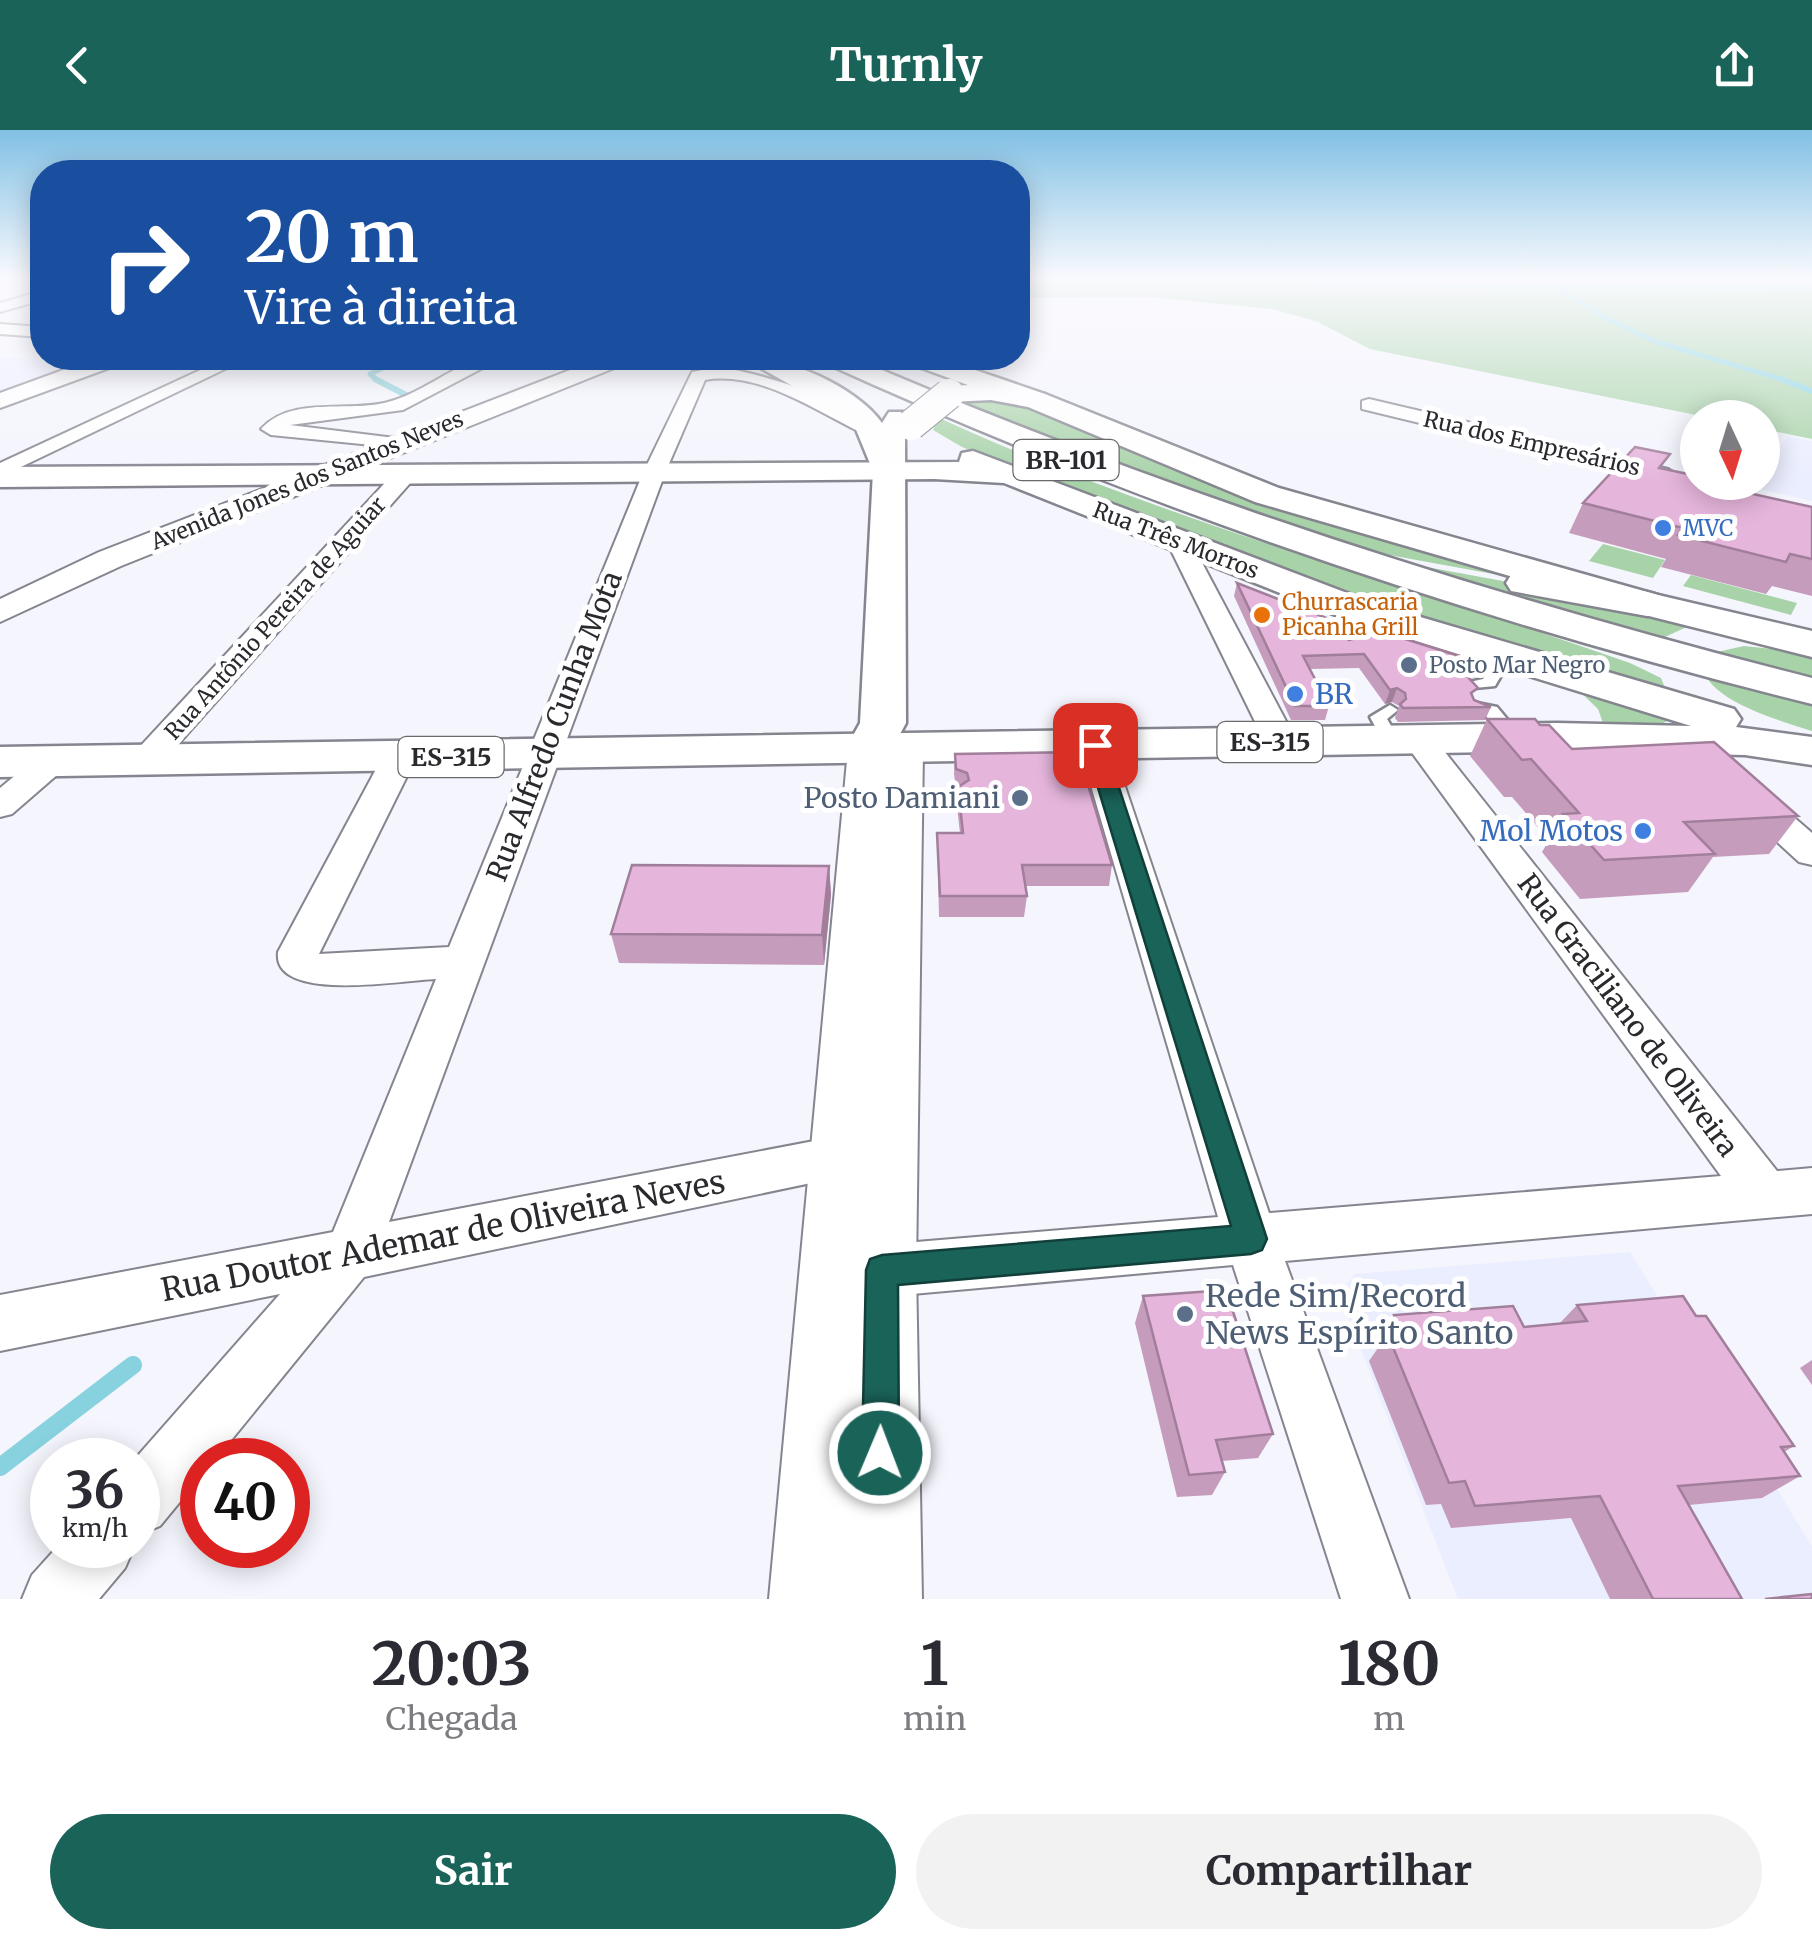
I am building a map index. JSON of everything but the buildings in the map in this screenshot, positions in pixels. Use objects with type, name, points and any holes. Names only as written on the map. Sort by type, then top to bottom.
[{"type":"main road","points":[[779,370],[863,418],[871,430],[878,458],[888,470]]},
{"type":"main road","name":"BR-101","points":[[861,370],[1070,462],[1305,546],[1514,612],[1646,659],[1674,709]]},
{"type":"main road","points":[[933,370],[940,376],[940,392]]},
{"type":"main road","points":[[951,370],[1266,495],[1647,604],[1812,645]]},
{"type":"main road","points":[[888,756],[891,432],[940,392],[991,392],[1035,400]]},
{"type":"main road","name":"Rua Três Morros","points":[[905,422],[924,441],[1180,542],[1356,629],[1508,657],[1674,709]]},
{"type":"main road","points":[[0,474],[404,476],[888,470],[1007,474]]},
{"type":"main road","points":[[1305,546],[1647,604]]},
{"type":"main road","points":[[1812,645],[1730,642],[1691,649],[1674,709],[1812,691]]},
{"type":"main road","points":[[1508,657],[1560,691],[1572,704],[1575,716],[1570,726],[1515,727]]},
{"type":"main road","name":"ES-315","points":[[0,762],[888,756],[1095,745],[1281,742],[1399,729],[1515,727],[1674,709],[1745,741],[1800,744]]},
{"type":"street","points":[[0,401],[83,370]]},
{"type":"street","points":[[0,474],[146,398],[220,370]]},
{"type":"street","points":[[396,444],[271,428],[305,416],[415,402],[465,370]]},
{"type":"street","name":"Avenida Jones dos Santos Neves","points":[[0,612],[110,559],[588,370]]},
{"type":"street","name":"Rua Alfredo Cunha Mota","points":[[160,1478],[351,1252],[542,756],[654,473],[696,379],[707,372],[749,376],[871,430]]},
{"type":"street","name":"Rua dos Empresários","points":[[1368,405],[1680,478]]},
{"type":"street","name":"Rua Antônio Pereira de Aguiar","points":[[146,760],[404,476]]},
{"type":"street","points":[[1180,542],[1281,742]]},
{"type":"street","points":[[1674,709],[1812,853]]},
{"type":"street","name":"Rua Graciliano de Oliveira","points":[[1399,729],[1789,1193]]},
{"type":"street","points":[[1095,745],[1103,797],[1375,1599]]},
{"type":"street","points":[[862,1154],[896,905],[888,756]]},
{"type":"street","points":[[812,1599],[856,1273],[888,756]]},
{"type":"street","points":[[398,758],[299,952],[298,962],[309,970],[462,962]]},
{"type":"street","points":[[0,806],[53,762]]},
{"type":"street","name":"Rua Doutor Ademar de Oliveira Neves","points":[[0,1324],[862,1154]]},
{"type":"street","points":[[856,1273],[1789,1193]]},
{"type":"street","points":[[856,1273],[879,1599]]},
{"type":"street","points":[[56,1599],[82,1568]]},
{"type":"lane","points":[[1471,686],[1490,683],[1508,657]]},
{"type":"lane","points":[[888,756],[956,799]]},
{"type":"shaded area","points":[[0,357],[30,359],[30,370],[68,370],[0,396]]},
{"type":"shaded area","points":[[1788,436],[1812,441],[1812,501],[1780,494],[1781,445]]},
{"type":"shaded area","points":[[1630,1252],[1812,1546],[1812,1599],[1458,1599],[1339,1293],[1355,1274]]},
{"type":"green space","points":[[1363,346],[1812,346],[1812,439],[1780,432],[1780,400],[1680,400],[1680,412]]},
{"type":"green space","points":[[976,396],[1035,407],[1565,587],[1351,548],[1012,427],[958,401]]},
{"type":"green space","points":[[939,418],[1195,519],[1630,663],[1661,678],[1669,698],[1374,610],[962,447],[933,430]]},
{"type":"green space","points":[[1603,544],[1665,560],[1653,578],[1589,561]]},
{"type":"green space","points":[[1383,559],[1591,597],[1693,624],[1665,637]]},
{"type":"green space","points":[[1691,575],[1797,603],[1791,615],[1683,586]]},
{"type":"green space","points":[[1744,646],[1812,653],[1812,676],[1717,652]]},
{"type":"green space","points":[[1703,670],[1812,697],[1812,731],[1734,701],[1710,682]]},
{"type":"green space","points":[[1572,684],[1675,717],[1657,726],[1601,730],[1598,709]]},
{"type":"waterway","points":[[1669,346],[1788,381]]},
{"type":"waterway","points":[[377,380],[370,374],[378,370]]},
{"type":"waterway","points":[[1781,379],[1812,391]]},
{"type":"waterway","points":[[377,380],[406,395]]},
{"type":"waterway","points":[[0,1467],[133,1365]]},
{"type":"place","name":"MVC","points":[[1663,528]]},
{"type":"place","name":"Churrascaria Picanha Grill","points":[[1262,615]]},
{"type":"place","name":"Posto Mar Negro","points":[[1409,665]]},
{"type":"place","name":"BR","points":[[1295,694]]},
{"type":"place","name":"Posto Damiani","points":[[1020,798]]},
{"type":"place","name":"Mol Motos","points":[[1643,831]]},
{"type":"place","name":"Rede Sim/Record News Espírito Santo","points":[[1185,1314]]},
{"type":"route","points":[[880,1453],[882,1270],[1251,1239],[1095,745]]}]
